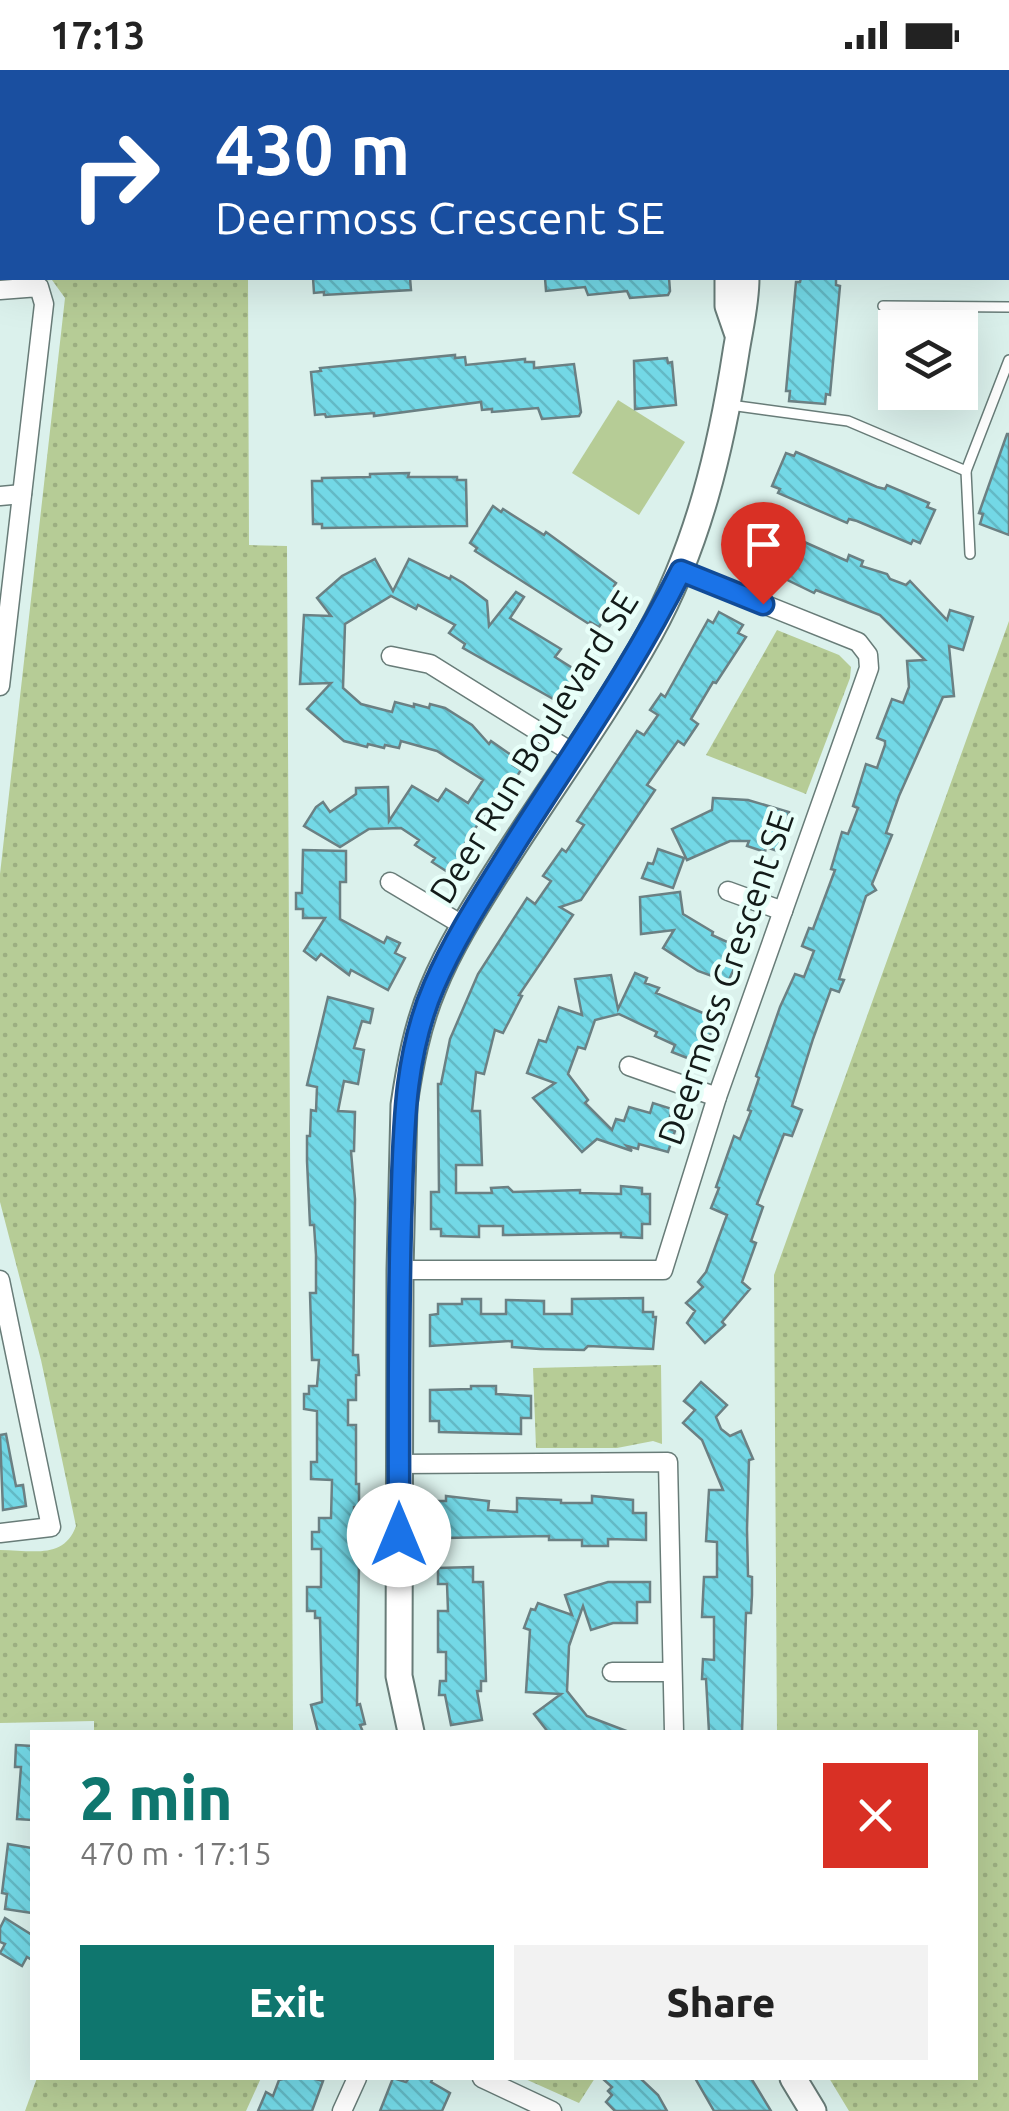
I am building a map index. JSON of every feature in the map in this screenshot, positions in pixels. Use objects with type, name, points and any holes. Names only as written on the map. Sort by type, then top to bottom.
[{"type":"street","name":"Deer Run Boulevard SE","points":[[728,280],[728,306],[738,337]]},
{"type":"street","name":"Deer Run Boulevard SE","points":[[410,1730],[399,1676],[399,1464],[404,1106],[412,1051],[433,988],[464,926],[651,632],[681,571],[709,488],[728,404],[746,304],[746,280]]},
{"type":"street","points":[[0,290],[39,287],[44,304],[0,686]]},
{"type":"street","points":[[0,496],[22,494]]},
{"type":"street","name":"Deermoss Crescent SE","points":[[400,1270],[663,1270],[717,1097],[869,668],[868,655],[858,642],[681,571]]},
{"type":"street","points":[[391,656],[430,664],[573,753]]},
{"type":"street","points":[[390,882],[464,926]]},
{"type":"street","points":[[728,890],[783,910]]},
{"type":"street","points":[[629,1066],[717,1097]]},
{"type":"street","points":[[0,1280],[51,1527],[0,1533]]},
{"type":"street","points":[[399,1464],[668,1462],[674,1730]]},
{"type":"street","points":[[612,1672],[670,1672]]},
{"type":"street","points":[[342,2111],[355,2080]]},
{"type":"street","points":[[486,2080],[552,2111]]},
{"type":"street","points":[[794,2080],[813,2111]]},
{"type":"lane","points":[[883,306],[1009,308]]},
{"type":"lane","points":[[970,554],[966,472],[1009,360]]},
{"type":"lane","points":[[728,404],[848,421],[966,472]]},
{"type":"green space","points":[[0,280],[52,280],[0,284]]},
{"type":"green space","points":[[52,280],[248,280],[249,545],[287,546],[293,1730],[94,1730],[94,1721],[0,1723],[0,1550],[55,1549],[71,1537],[76,1526],[41,1360],[0,1202],[0,874],[65,298]]},
{"type":"green space","points":[[618,400],[685,442],[639,515],[572,473]]},
{"type":"green space","points":[[1009,621],[1009,2111],[849,2111],[830,2080],[978,2080],[978,1730],[777,1730],[774,1275]]},
{"type":"green space","points":[[777,630],[839,655],[851,667],[806,794],[706,755]]},
{"type":"green space","points":[[661,1365],[662,1444],[653,1441],[617,1448],[536,1448],[533,1368]]},
{"type":"green space","points":[[36,2080],[260,2080],[246,2111],[25,2111]]},
{"type":"green space","points":[[527,2080],[594,2080],[579,2103]]},
{"type":"building","points":[[313,280],[410,280],[411,290],[324,295],[314,293]]},
{"type":"building","points":[[545,280],[669,280],[670,291],[668,295],[630,298],[627,291],[588,295],[585,287],[546,291]]},
{"type":"building","points":[[836,280],[840,286],[830,395],[826,394],[825,404],[789,401],[790,391],[786,391],[796,282]]},
{"type":"building","points":[[465,357],[466,365],[525,359],[534,362],[534,368],[574,364],[581,412],[579,416],[542,419],[538,408],[492,412],[482,410],[481,402],[374,416],[315,415],[311,372],[321,371],[320,368]]},
{"type":"building","points":[[667,358],[668,363],[672,362],[676,405],[635,409],[634,361]]},
{"type":"building","points":[[1007,434],[1009,535],[980,524],[983,514],[979,513]]},
{"type":"building","points":[[796,452],[877,487],[885,489],[887,485],[929,503],[927,507],[935,510],[920,543],[913,540],[911,544],[857,521],[849,519],[847,523],[778,493],[780,489],[772,486],[786,453],[794,456]]},
{"type":"building","points":[[409,473],[408,477],[466,480],[467,526],[322,528],[322,524],[313,524],[312,481]]},
{"type":"building","points":[[493,506],[544,535],[546,532],[616,583],[614,586],[622,591],[599,627],[475,551],[477,548],[470,543]]},
{"type":"building","points":[[743,510],[770,520],[764,532],[799,547],[802,541],[847,561],[849,555],[863,561],[861,566],[887,574],[890,579],[906,585],[910,581],[947,620],[950,610],[973,617],[963,650],[949,646],[954,696],[943,697],[899,796],[886,833],[892,835],[872,884],[876,890],[866,896],[839,979],[844,980],[839,992],[831,989],[792,1106],[802,1110],[792,1136],[784,1134],[757,1204],[763,1207],[742,1282],[750,1289],[722,1322],[725,1325],[705,1343],[687,1323],[695,1311],[686,1303],[703,1287],[698,1282],[706,1272],[727,1215],[711,1208],[719,1188],[716,1187],[734,1136],[740,1139],[751,1111],[748,1110],[759,1078],[756,1076],[780,1007],[795,974],[804,977],[814,951],[802,946],[809,928],[813,929],[835,870],[831,869],[842,832],[848,834],[858,808],[853,806],[866,764],[877,768],[885,741],[877,738],[892,699],[903,703],[909,687],[907,661],[925,660],[880,615],[816,590],[814,593],[736,555],[738,550],[729,546]]},
{"type":"building","points":[[375,559],[393,591],[409,559],[463,583],[487,601],[489,626],[516,592],[524,597],[510,618],[561,649],[555,657],[585,676],[567,704],[555,700],[463,648],[465,644],[449,633],[455,625],[391,596],[345,624],[343,688],[361,704],[392,712],[395,702],[445,708],[472,725],[489,744],[491,741],[517,759],[513,765],[521,770],[503,798],[498,794],[464,845],[471,850],[454,876],[432,862],[435,858],[415,845],[419,840],[401,828],[369,829],[340,847],[304,826],[316,807],[323,802],[330,812],[356,794],[356,788],[388,787],[389,821],[412,786],[438,801],[446,789],[468,803],[483,780],[437,751],[401,741],[399,748],[384,748],[344,741],[307,709],[331,683],[300,684],[304,615],[331,616],[317,598],[342,576]]},
{"type":"building","points":[[719,612],[743,625],[738,633],[746,637],[691,719],[698,724],[684,745],[678,741],[647,785],[655,790],[581,900],[560,907],[573,915],[519,995],[522,996],[503,1033],[495,1030],[484,1074],[476,1072],[472,1111],[480,1111],[482,1165],[456,1165],[456,1193],[492,1193],[491,1188],[508,1187],[513,1192],[580,1190],[621,1194],[621,1186],[642,1188],[642,1194],[650,1194],[650,1224],[642,1224],[642,1238],[621,1237],[621,1233],[503,1235],[503,1226],[479,1226],[479,1237],[441,1236],[441,1229],[431,1229],[431,1192],[439,1192],[438,1084],[450,1039],[478,974],[527,898],[535,904],[551,881],[543,876],[584,825],[577,821],[637,731],[644,735],[658,715],[650,710],[661,694],[665,697],[708,620],[713,623]]},
{"type":"building","points":[[713,798],[748,800],[789,812],[777,851],[747,846],[749,841],[730,841],[687,860],[672,829],[712,810]]},
{"type":"building","points":[[658,849],[684,858],[673,888],[642,878]]},
{"type":"building","points":[[303,850],[346,851],[346,882],[340,882],[340,919],[384,943],[387,937],[400,943],[395,953],[405,958],[388,990],[351,970],[349,975],[321,954],[316,960],[304,951],[325,918],[303,918],[303,909],[296,909],[296,893],[302,893]]},
{"type":"building","points":[[680,892],[683,914],[734,945],[728,958],[737,962],[728,982],[698,971],[663,948],[674,930],[641,934],[640,897]]},
{"type":"building","points":[[635,973],[647,978],[645,983],[659,988],[656,993],[710,1016],[707,1025],[713,1027],[703,1054],[693,1050],[690,1059],[672,1052],[675,1045],[655,1036],[657,1032],[619,1014],[595,1020],[585,1049],[578,1047],[568,1074],[588,1100],[585,1103],[612,1130],[616,1119],[624,1121],[629,1107],[650,1113],[653,1103],[672,1109],[667,1128],[675,1131],[668,1152],[639,1144],[638,1149],[627,1146],[632,1151],[597,1139],[582,1152],[533,1098],[555,1083],[527,1073],[539,1040],[546,1042],[559,1007],[582,1015],[575,979],[611,975],[618,1009]]},
{"type":"building","points":[[328,997],[373,1009],[370,1023],[362,1021],[354,1048],[364,1050],[358,1084],[344,1081],[338,1111],[355,1112],[351,1151],[355,1199],[353,1355],[358,1355],[359,1375],[356,1400],[348,1400],[348,1425],[356,1425],[359,1484],[359,1507],[354,1507],[354,1560],[359,1562],[357,1705],[360,1704],[365,1724],[360,1725],[362,1730],[317,1730],[311,1705],[322,1702],[320,1618],[315,1618],[315,1611],[307,1611],[307,1587],[321,1587],[321,1549],[312,1549],[312,1532],[319,1532],[319,1518],[331,1518],[332,1480],[311,1479],[311,1462],[317,1462],[317,1411],[304,1409],[304,1394],[309,1394],[309,1386],[317,1386],[319,1360],[312,1360],[310,1293],[316,1293],[316,1255],[314,1225],[310,1225],[307,1161],[307,1136],[311,1110],[316,1111],[317,1087],[307,1085]]},
{"type":"building","points":[[643,1298],[643,1312],[653,1312],[656,1317],[653,1349],[540,1349],[512,1347],[512,1341],[430,1346],[430,1315],[438,1314],[438,1304],[481,1299],[481,1314],[506,1314],[506,1300],[544,1301],[544,1314],[572,1314],[572,1299]]},
{"type":"building","points":[[701,1382],[727,1405],[716,1417],[721,1429],[730,1436],[741,1431],[753,1459],[749,1460],[747,1529],[752,1595],[751,1613],[746,1613],[742,1730],[709,1730],[706,1679],[702,1679],[703,1659],[714,1660],[714,1617],[702,1617],[704,1577],[717,1577],[717,1542],[706,1541],[709,1490],[723,1490],[702,1440],[683,1423],[695,1410],[684,1401]]},
{"type":"building","points":[[496,1386],[496,1394],[531,1396],[531,1418],[521,1418],[521,1434],[439,1432],[439,1421],[430,1421],[430,1390]]},
{"type":"building","points":[[6,1434],[16,1486],[23,1485],[26,1506],[3,1510],[0,1435]]},
{"type":"building","points":[[446,1496],[489,1501],[488,1510],[517,1512],[517,1498],[561,1503],[592,1503],[592,1496],[633,1500],[633,1513],[646,1513],[646,1540],[608,1539],[608,1546],[582,1546],[582,1540],[549,1540],[549,1536],[444,1538],[444,1548],[428,1548],[429,1501],[446,1501]]},
{"type":"building","points":[[473,1567],[473,1582],[483,1582],[486,1681],[481,1681],[481,1691],[477,1691],[482,1720],[451,1725],[445,1695],[439,1695],[440,1681],[446,1681],[446,1652],[438,1652],[438,1611],[448,1611],[447,1584],[438,1584],[438,1568]]},
{"type":"building","points":[[608,1582],[650,1582],[650,1602],[637,1602],[637,1623],[613,1623],[591,1630],[583,1606],[569,1646],[567,1691],[587,1716],[624,1730],[546,1730],[534,1714],[561,1694],[526,1692],[530,1630],[524,1628],[531,1609],[535,1610],[538,1603],[572,1615],[565,1595]]},
{"type":"building","points":[[16,1745],[30,1746],[30,1820],[17,1819],[21,1767],[15,1767]]},
{"type":"building","points":[[8,1844],[30,1848],[30,1913],[5,1909],[7,1894],[2,1893]]},
{"type":"building","points":[[5,1918],[30,1934],[30,1959],[27,1957],[22,1966],[0,1953],[5,1944],[0,1942]]},
{"type":"building","points":[[279,2080],[323,2081],[312,2111],[258,2111],[266,2092],[273,2096]]},
{"type":"building","points":[[392,2080],[432,2080],[450,2093],[442,2111],[380,2111]]},
{"type":"building","points":[[604,2080],[642,2080],[667,2111],[615,2111],[606,2102],[612,2087]]},
{"type":"building","points":[[696,2080],[752,2080],[771,2111],[714,2111]]},
{"type":"route","points":[[399,1535],[404,1106],[412,1051],[433,988],[464,926],[651,632],[681,571],[763,604]]}]
